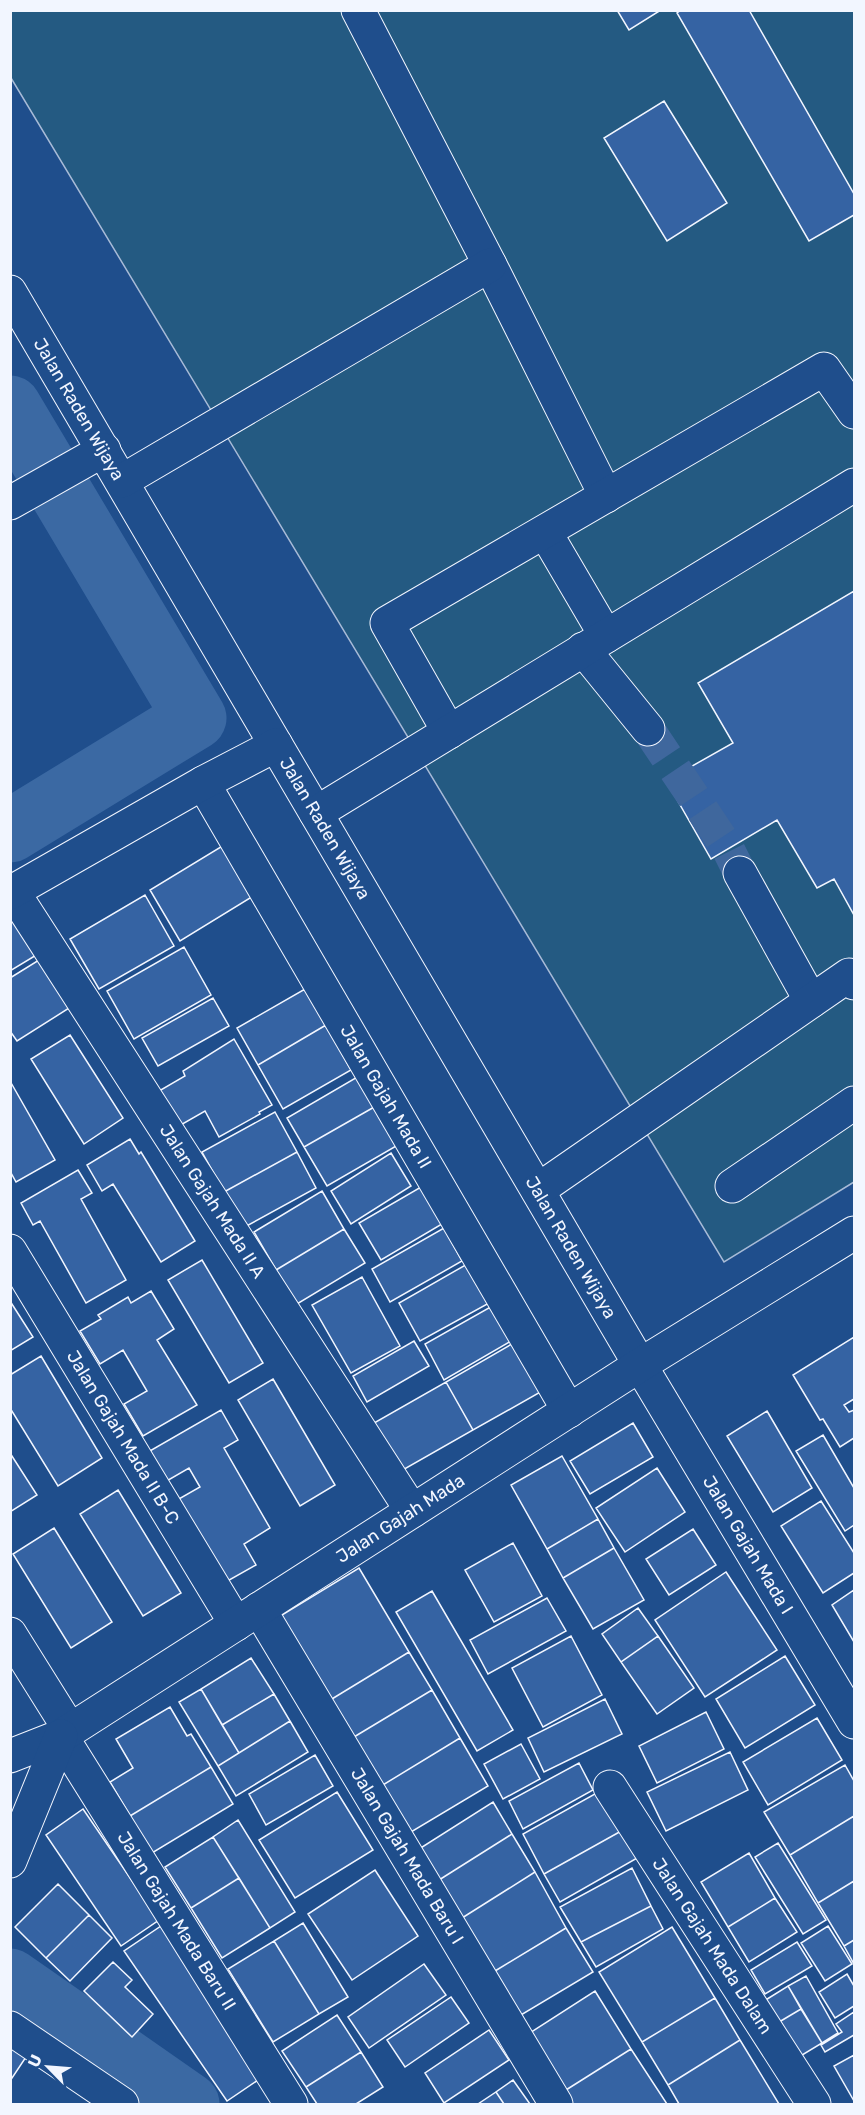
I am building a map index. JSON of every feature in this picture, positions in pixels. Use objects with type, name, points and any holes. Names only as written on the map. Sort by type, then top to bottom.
[{"type":"street","points":[[358,10],[606,496]]},
{"type":"street","points":[[122,481],[490,265]]},
{"type":"street","name":"Jalan Raden Wijaya","points":[[10,292],[95,455],[122,481],[640,1365]]},
{"type":"street","points":[[449,732],[387,623],[824,369],[855,412]]},
{"type":"street","points":[[14,500],[95,455]]},
{"type":"street","points":[[316,813],[855,484]]},
{"type":"street","points":[[545,532],[595,643],[648,729]]},
{"type":"street","points":[[12,892],[203,783],[276,745]]},
{"type":"street","name":"Jalan Gajah Mada II","points":[[203,783],[569,1411]]},
{"type":"street","points":[[740,873],[812,1001]]},
{"type":"street","name":"Jalan Gajah Mada II A","points":[[12,892],[412,1510]]},
{"type":"street","points":[[538,1190],[849,975],[855,983]]},
{"type":"street","points":[[732,1186],[855,1103]]},
{"type":"street","name":"Jalan Gajah Mada","points":[[10,1756],[65,1733],[640,1365],[855,1233]]},
{"type":"street","name":"Jalan Gajah Mada II B-C","points":[[10,1251],[247,1616]]},
{"type":"street","name":"Jalan Gajah Mada I","points":[[640,1365],[855,1722]]},
{"type":"street","name":"Jalan Gajah Mada Baru I","points":[[247,1616],[555,2104]]},
{"type":"street","name":"Jalan Gajah Mada Baru II","points":[[10,1634],[65,1733],[291,2104]]},
{"type":"street","points":[[10,1861],[65,1733]]},
{"type":"street","name":"Jalan Gajah Mada Dalam","points":[[610,1787],[814,2104]]},
{"type":"street","points":[[10,2028],[123,2104]]},
{"type":"shaded area","points":[[11,11],[854,11],[854,1182],[724,1262],[11,78]]},
{"type":"building","points":[[617,10],[661,10],[629,30]]},
{"type":"building","points":[[681,10],[749,10],[854,194],[854,215],[809,241],[677,13]]},
{"type":"building","points":[[664,101],[727,203],[667,241],[604,138]]},
{"type":"building","points":[[854,591],[854,915],[834,879],[817,888],[777,820],[711,859],[667,782],[733,743],[698,683]]},
{"type":"building","points":[[224,845],[255,895],[180,941],[150,890]]},
{"type":"building","points":[[145,895],[174,946],[99,989],[70,939]]},
{"type":"building","points":[[10,911],[43,951],[10,971]]},
{"type":"building","points":[[184,947],[211,995],[134,1039],[107,991]]},
{"type":"building","points":[[47,955],[77,1003],[17,1041],[10,1031],[10,978]]},
{"type":"building","points":[[305,989],[326,1025],[258,1065],[237,1028]]},
{"type":"building","points":[[213,998],[229,1026],[158,1066],[142,1038]]},
{"type":"building","points":[[326,1025],[351,1070],[283,1109],[258,1065]]},
{"type":"building","points":[[70,1035],[123,1118],[84,1144],[31,1059]]},
{"type":"building","points":[[234,1039],[272,1105],[219,1137],[205,1111],[179,1126],[159,1091],[185,1076],[183,1071]]},
{"type":"building","points":[[359,1076],[376,1106],[304,1147],[287,1118]]},
{"type":"building","points":[[10,1081],[55,1160],[16,1182],[10,1171]]},
{"type":"building","points":[[376,1106],[398,1145],[327,1186],[304,1147]]},
{"type":"building","points":[[275,1112],[297,1152],[224,1192],[202,1152]]},
{"type":"building","points":[[130,1139],[139,1154],[141,1152],[195,1241],[161,1262],[113,1184],[102,1191],[87,1165]]},
{"type":"building","points":[[297,1152],[316,1188],[243,1228],[224,1192]]},
{"type":"building","points":[[391,1153],[411,1186],[351,1224],[331,1191]]},
{"type":"building","points":[[78,1170],[92,1193],[81,1199],[126,1280],[86,1303],[40,1221],[33,1225],[21,1203]]},
{"type":"building","points":[[421,1187],[442,1224],[381,1260],[359,1223]]},
{"type":"building","points":[[322,1191],[344,1229],[276,1270],[254,1232]]},
{"type":"building","points":[[444,1228],[462,1261],[390,1302],[372,1269]]},
{"type":"building","points":[[344,1229],[365,1263],[297,1304],[276,1270]]},
{"type":"building","points":[[202,1260],[263,1363],[229,1383],[168,1280]]},
{"type":"building","points":[[469,1263],[491,1302],[420,1341],[399,1303]]},
{"type":"building","points":[[362,1277],[400,1346],[351,1373],[312,1305]]},
{"type":"building","points":[[151,1291],[174,1329],[157,1340],[197,1405],[143,1436],[124,1404],[147,1391],[123,1350],[100,1364],[80,1331],[101,1319],[98,1315],[128,1297],[131,1303]]},
{"type":"building","points":[[10,1301],[33,1337],[10,1351]]},
{"type":"building","points":[[494,1305],[513,1340],[444,1380],[425,1344]]},
{"type":"building","points":[[854,1337],[854,1399],[844,1405],[849,1412],[854,1410],[854,1438],[840,1447],[823,1419],[820,1420],[793,1375]]},
{"type":"building","points":[[414,1341],[429,1366],[367,1402],[353,1376]]},
{"type":"building","points":[[517,1341],[544,1390],[473,1430],[446,1382]]},
{"type":"building","points":[[41,1356],[102,1458],[58,1486],[10,1408],[10,1375]]},
{"type":"building","points":[[273,1379],[335,1485],[300,1506],[238,1400]]},
{"type":"building","points":[[446,1382],[473,1430],[401,1471],[374,1423]]},
{"type":"building","points":[[221,1410],[238,1440],[224,1448],[270,1528],[244,1544],[256,1565],[224,1583],[177,1500],[200,1487],[189,1468],[165,1482],[148,1452]]},
{"type":"building","points":[[767,1411],[812,1488],[773,1512],[727,1436]]},
{"type":"building","points":[[633,1423],[653,1457],[590,1494],[570,1461]]},
{"type":"building","points":[[823,1435],[854,1488],[854,1525],[845,1531],[796,1451]]},
{"type":"building","points":[[10,1453],[37,1495],[10,1512]]},
{"type":"building","points":[[562,1456],[598,1519],[547,1549],[511,1485]]},
{"type":"building","points":[[657,1468],[685,1512],[625,1552],[596,1508]]},
{"type":"building","points":[[118,1490],[181,1593],[143,1616],[80,1514]]},
{"type":"building","points":[[821,1501],[854,1553],[854,1573],[823,1593],[781,1526]]},
{"type":"building","points":[[598,1519],[614,1548],[563,1578],[547,1549]]},
{"type":"building","points":[[54,1528],[112,1622],[71,1648],[13,1554]]},
{"type":"building","points":[[693,1529],[716,1565],[669,1595],[646,1559]]},
{"type":"building","points":[[513,1543],[542,1596],[494,1622],[465,1570]]},
{"type":"building","points":[[614,1548],[644,1600],[593,1629],[563,1578]]},
{"type":"building","points":[[359,1568],[409,1652],[322,1705],[272,1621]]},
{"type":"building","points":[[726,1572],[777,1650],[705,1697],[655,1620]]},
{"type":"building","points":[[854,1590],[854,1642],[832,1605]]},
{"type":"building","points":[[432,1591],[513,1730],[477,1751],[396,1612]]},
{"type":"building","points":[[547,1598],[566,1631],[488,1674],[470,1640]]},
{"type":"building","points":[[638,1608],[658,1636],[621,1662],[602,1634]]},
{"type":"building","points":[[571,1636],[602,1695],[543,1727],[512,1668]]},
{"type":"building","points":[[658,1636],[694,1688],[657,1714],[621,1662]]},
{"type":"building","points":[[409,1652],[432,1690],[344,1743],[322,1705]]},
{"type":"building","points":[[785,1656],[815,1705],[745,1748],[716,1699]]},
{"type":"building","points":[[251,1658],[274,1694],[222,1725],[201,1689]]},
{"type":"building","points":[[201,1689],[239,1753],[218,1766],[179,1702]]},
{"type":"building","points":[[432,1690],[460,1738],[373,1791],[344,1743]]},
{"type":"building","points":[[274,1694],[290,1721],[239,1753],[222,1725]]},
{"type":"building","points":[[605,1699],[622,1734],[544,1772],[528,1738]]},
{"type":"building","points":[[170,1707],[187,1736],[191,1734],[211,1767],[130,1816],[110,1782],[133,1768],[116,1739]]},
{"type":"building","points":[[706,1712],[724,1749],[657,1783],[639,1746]]},
{"type":"building","points":[[817,1718],[842,1760],[768,1805],[743,1762]]},
{"type":"building","points":[[290,1721],[308,1752],[236,1796],[218,1766]]},
{"type":"building","points":[[460,1738],[488,1786],[401,1838],[373,1791]]},
{"type":"building","points":[[521,1744],[540,1779],[503,1799],[484,1764]]},
{"type":"building","points":[[730,1752],[748,1790],[666,1831],[647,1792]]},
{"type":"building","points":[[315,1755],[333,1786],[266,1825],[249,1794]]},
{"type":"building","points":[[579,1763],[593,1790],[523,1829],[509,1801]]},
{"type":"building","points":[[845,1765],[854,1781],[854,1816],[790,1855],[764,1812]]},
{"type":"building","points":[[211,1767],[233,1804],[152,1853],[130,1816]]},
{"type":"building","points":[[602,1790],[623,1830],[544,1874],[523,1834]]},
{"type":"building","points":[[337,1792],[373,1850],[295,1898],[259,1840]]},
{"type":"building","points":[[493,1802],[512,1834],[439,1880],[419,1849]]},
{"type":"building","points":[[83,1809],[159,1920],[121,1946],[46,1835]]},
{"type":"building","points":[[854,1816],[854,1881],[818,1903],[790,1855]]},
{"type":"building","points":[[238,1820],[295,1912],[270,1928],[213,1837]]},
{"type":"building","points":[[623,1830],[639,1857],[560,1902],[544,1874]]},
{"type":"building","points":[[512,1834],[535,1872],[462,1918],[439,1880]]},
{"type":"building","points":[[213,1837],[239,1878],[191,1908],[165,1867]]},
{"type":"building","points":[[778,1843],[826,1920],[803,1934],[755,1857]]},
{"type":"building","points":[[749,1853],[775,1898],[728,1927],[701,1882]]},
{"type":"building","points":[[632,1868],[651,1906],[581,1942],[560,1907]]},
{"type":"building","points":[[375,1870],[418,1936],[352,1980],[308,1914]]},
{"type":"building","points":[[535,1872],[566,1928],[495,1971],[462,1918]]},
{"type":"building","points":[[239,1878],[270,1928],[222,1958],[191,1908]]},
{"type":"building","points":[[854,1881],[854,1940],[844,1946],[818,1903]]},
{"type":"building","points":[[58,1884],[89,1915],[46,1958],[15,1927]]},
{"type":"building","points":[[775,1898],[797,1932],[749,1962],[728,1927]]},
{"type":"building","points":[[651,1906],[663,1929],[596,1967],[581,1942]]},
{"type":"building","points":[[89,1915],[112,1938],[70,1981],[46,1958]]},
{"type":"building","points":[[303,1923],[348,1997],[319,2014],[274,1941]]},
{"type":"building","points":[[161,1926],[264,2076],[227,2101],[124,1951]]},
{"type":"building","points":[[828,1926],[852,1964],[825,1981],[801,1943]]},
{"type":"building","points":[[672,1927],[715,1998],[642,2042],[599,1972]]},
{"type":"building","points":[[566,1928],[593,1972],[521,2015],[495,1971]]},
{"type":"building","points":[[854,1940],[854,1964],[844,1946]]},
{"type":"building","points":[[274,1941],[319,2014],[273,2042],[228,1969]]},
{"type":"building","points":[[797,1942],[812,1966],[765,1994],[751,1970]]},
{"type":"building","points":[[113,1962],[132,1980],[125,1987],[153,2014],[132,2037],[84,1991]]},
{"type":"building","points":[[424,1964],[446,1995],[369,2048],[348,2017]]},
{"type":"building","points":[[847,1974],[854,1986],[854,2006],[835,2018],[819,1992]]},
{"type":"building","points":[[806,1976],[838,2033],[822,2043],[788,1986]]},
{"type":"building","points":[[788,1986],[801,2009],[769,2028],[756,2006]]},
{"type":"building","points":[[595,1991],[631,2049],[558,2095],[522,2038]]},
{"type":"building","points":[[451,1997],[469,2023],[405,2067],[387,2040]]},
{"type":"building","points":[[715,1998],[740,2040],[668,2085],[642,2042]]},
{"type":"building","points":[[801,2009],[822,2043],[789,2063],[769,2028]]},
{"type":"building","points":[[854,2012],[854,2035],[825,2052],[821,2045],[842,2032],[836,2024]]},
{"type":"building","points":[[337,2015],[361,2052],[306,2087],[282,2051]]},
{"type":"building","points":[[489,2030],[509,2060],[444,2103],[425,2073]]},
{"type":"building","points":[[10,2039],[30,2051],[10,2081]]},
{"type":"building","points":[[740,2040],[779,2104],[679,2104],[668,2085]]},
{"type":"building","points":[[631,2049],[667,2104],[564,2104],[558,2095]]},
{"type":"building","points":[[361,2052],[383,2087],[356,2104],[317,2104],[306,2087]]},
{"type":"building","points":[[854,2055],[854,2101],[834,2066]]},
{"type":"building","points":[[513,2080],[530,2104],[504,2104],[496,2092]]},
{"type":"building","points":[[496,2092],[504,2104],[478,2104]]},
{"type":"waterway","points":[[10,407],[195,718],[10,831]]},
{"type":"waterway","points":[[10,1980],[188,2104]]},
{"type":"tunnel","points":[[648,729],[727,847],[740,873]]}]
